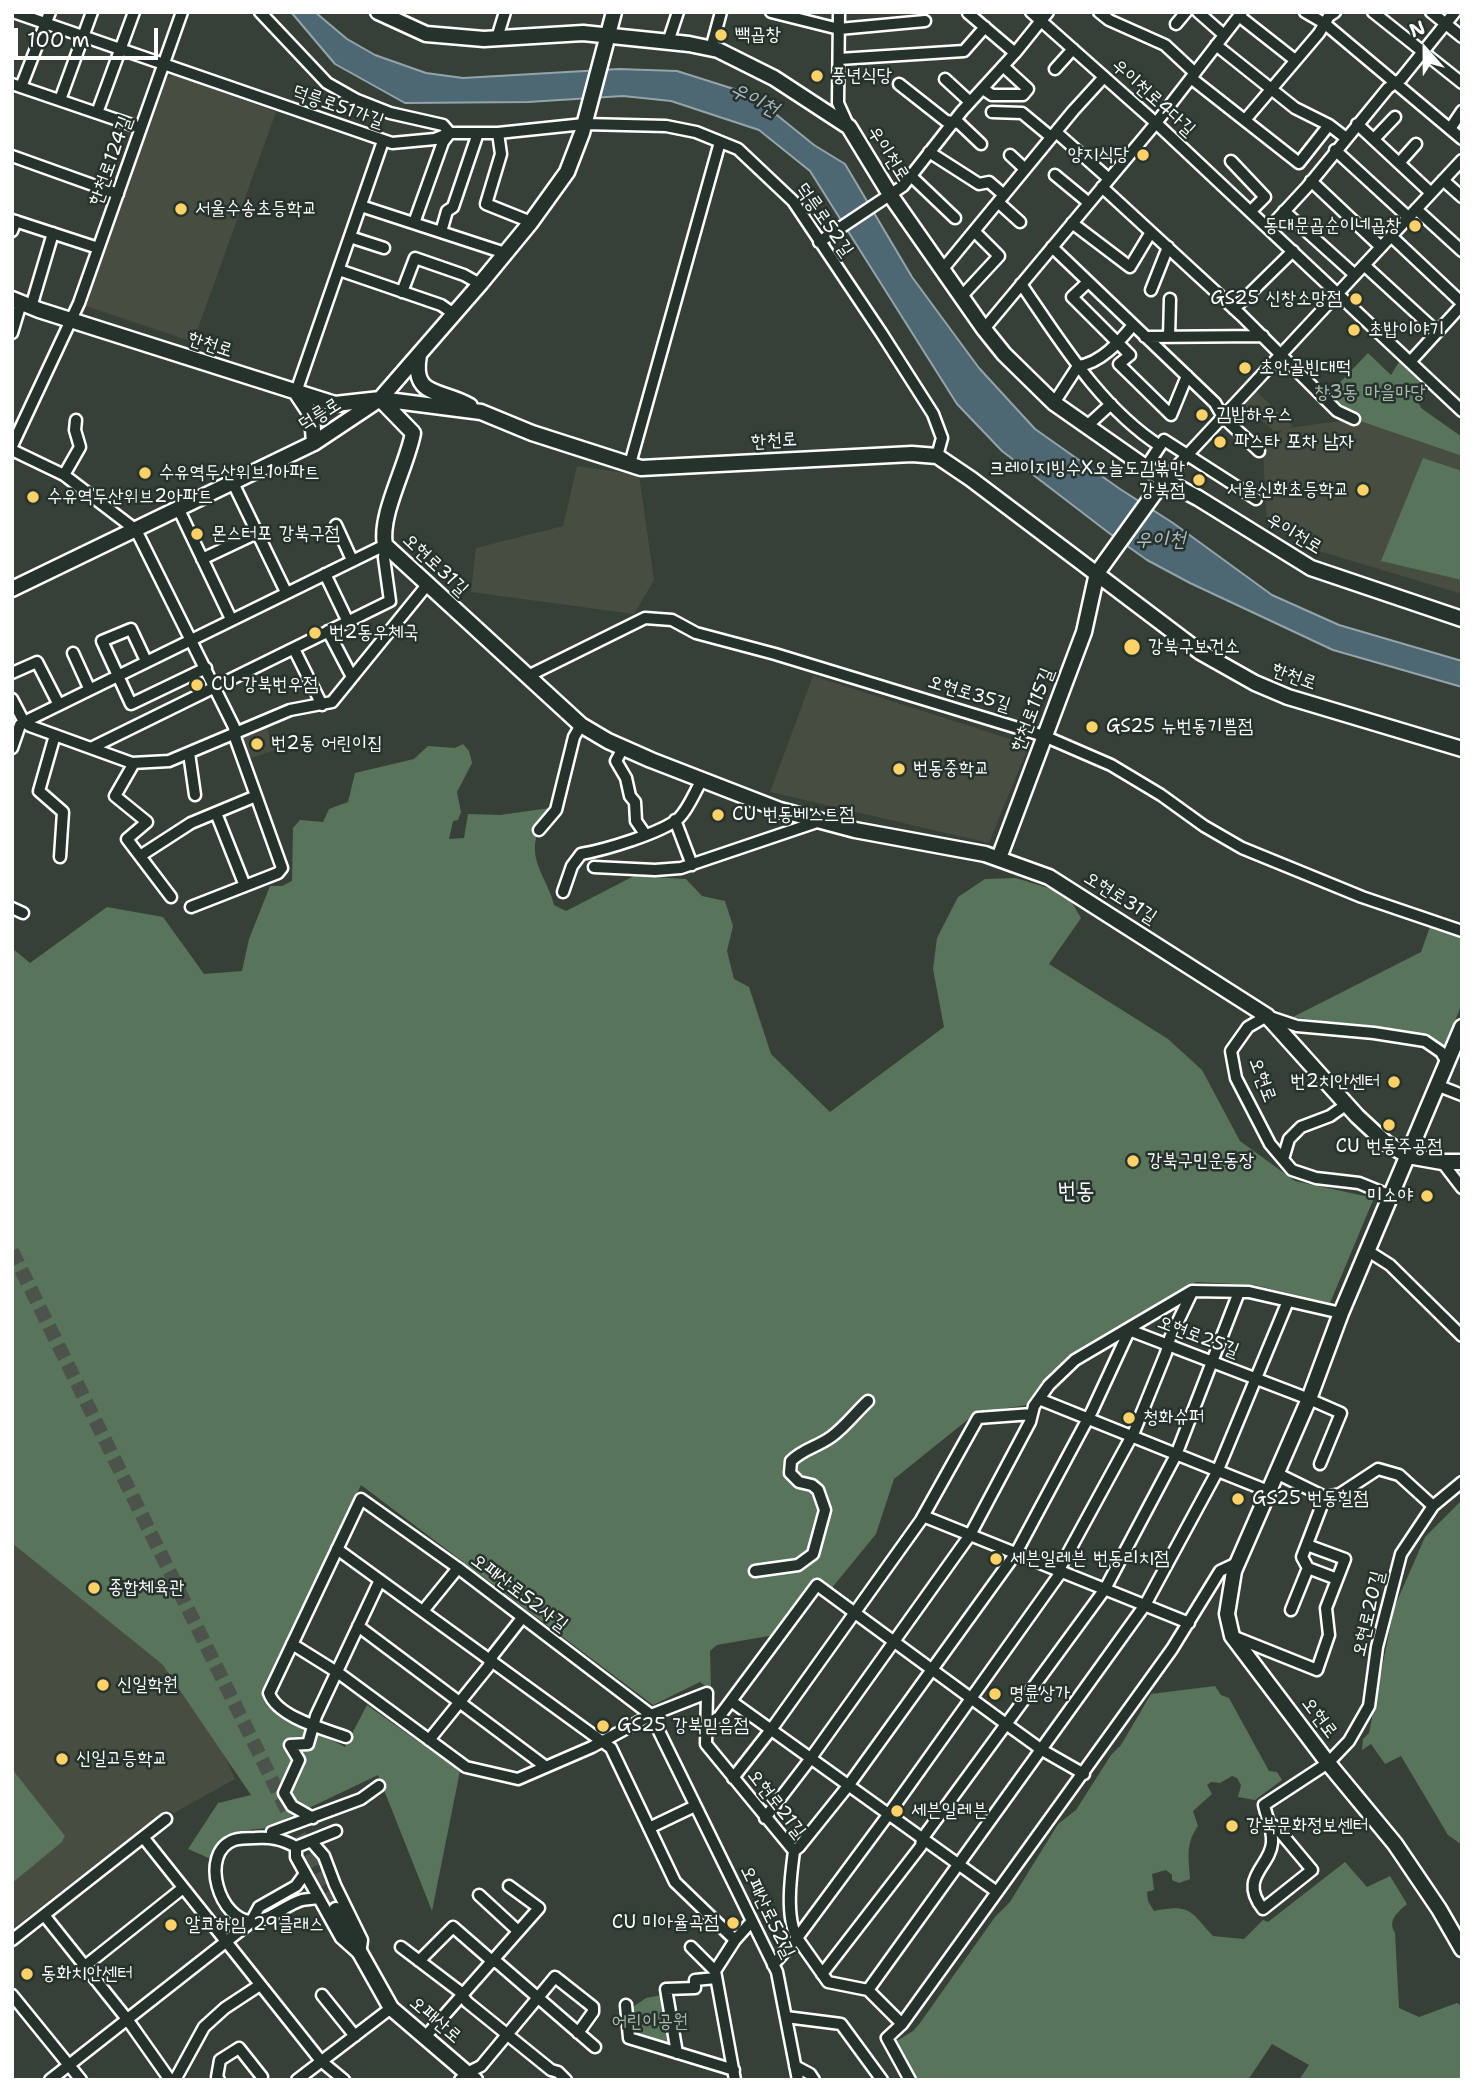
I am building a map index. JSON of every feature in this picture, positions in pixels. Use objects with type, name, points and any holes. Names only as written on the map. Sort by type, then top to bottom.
[{"type":"street","name":"덕릉로51가길","points":[[13,12],[383,141],[392,143],[435,139],[450,133]]},
{"type":"street","points":[[50,12],[17,86],[141,128]]},
{"type":"street","points":[[60,100],[92,12]]},
{"type":"street","points":[[97,113],[134,12]]},
{"type":"street","name":"한천로124길","points":[[12,448],[71,320],[182,12]]},
{"type":"street","points":[[260,12],[327,83],[357,100],[390,113],[443,125],[450,133],[443,142],[414,223]]},
{"type":"street","name":"우이천로","points":[[378,12],[426,34],[497,38],[583,33],[606,42],[668,42],[718,50],[774,78],[849,127],[891,196],[984,329],[1004,354],[1054,403],[1164,480],[1311,568],[1462,619]]},
{"type":"street","points":[[497,38],[505,12]]},
{"type":"street","points":[[606,42],[614,12]]},
{"type":"street","points":[[668,42],[678,12]]},
{"type":"street","points":[[711,49],[721,12]]},
{"type":"street","points":[[771,12],[839,29],[925,21]]},
{"type":"street","points":[[839,12],[838,103],[849,127]]},
{"type":"street","name":"우이천로4다길","points":[[1031,12],[1045,17],[1073,49],[1293,250],[1462,411]]},
{"type":"street","points":[[1099,12],[1109,20],[1165,45],[1193,76],[1299,163],[1329,125]]},
{"type":"street","points":[[1176,24],[1186,12]]},
{"type":"street","points":[[1306,12],[1324,23],[1462,139]]},
{"type":"street","points":[[1245,120],[1335,12]]},
{"type":"street","points":[[1373,12],[1462,83]]},
{"type":"street","points":[[1431,12],[1462,37]]},
{"type":"street","points":[[1269,228],[1455,12]]},
{"type":"street","points":[[968,13],[1015,53]]},
{"type":"street","points":[[1201,13],[1224,35]]},
{"type":"street","points":[[984,329],[1156,123],[1240,14],[1295,60]]},
{"type":"street","points":[[819,242],[891,196],[911,176],[970,102],[1045,17]]},
{"type":"street","points":[[839,59],[964,51],[985,27]]},
{"type":"street","name":"덕릉로","points":[[12,589],[314,443],[380,399],[480,284],[531,222],[567,172],[586,119],[606,42]]},
{"type":"street","points":[[1216,45],[1295,108],[1329,125],[1346,138]]},
{"type":"street","points":[[1055,69],[1073,49]]},
{"type":"street","points":[[983,89],[992,95],[1023,95],[1028,89],[1003,66]]},
{"type":"street","points":[[942,270],[1104,77]]},
{"type":"street","points":[[945,79],[970,102]]},
{"type":"street","points":[[899,84],[946,121],[959,123],[981,144]]},
{"type":"street","points":[[820,108],[838,103]]},
{"type":"street","points":[[1450,130],[1462,111]]},
{"type":"street","points":[[992,112],[1022,113],[1053,135],[1106,183],[1151,232],[1263,336],[1337,411],[1354,419]]},
{"type":"street","points":[[1374,139],[1395,117]]},
{"type":"street","name":"덕릉로52길","points":[[450,133],[498,133],[586,119],[666,126],[696,132],[738,149],[793,201],[933,414],[943,438],[937,456]]},
{"type":"street","points":[[1357,124],[1431,193]]},
{"type":"street","points":[[441,232],[447,211],[453,207],[478,133]]},
{"type":"street","points":[[498,133],[501,154],[486,204],[531,222]]},
{"type":"street","points":[[314,443],[312,416],[296,392],[383,141]]},
{"type":"street","points":[[630,464],[720,142]]},
{"type":"street","points":[[1399,163],[1416,144]]},
{"type":"street","points":[[1335,150],[1408,217]]},
{"type":"street","points":[[929,152],[979,184],[989,182],[1020,222]]},
{"type":"street","points":[[1010,155],[1025,169]]},
{"type":"street","points":[[12,156],[118,194]]},
{"type":"street","points":[[1097,573],[1164,480],[1462,160]]},
{"type":"street","points":[[1231,161],[1265,197],[1251,211]]},
{"type":"street","points":[[1055,175],[1089,203]]},
{"type":"street","points":[[911,176],[955,218]]},
{"type":"street","points":[[1443,180],[1462,197]]},
{"type":"street","points":[[1311,181],[1381,247]]},
{"type":"street","points":[[361,206],[505,253]]},
{"type":"street","points":[[1416,209],[1462,251]]},
{"type":"street","points":[[1284,211],[1354,275]]},
{"type":"street","points":[[1072,223],[1130,267],[1151,232]]},
{"type":"street","points":[[13,224],[53,233],[98,248]]},
{"type":"street","points":[[961,297],[999,256],[974,231]]},
{"type":"street","points":[[12,333],[22,303],[53,233]]},
{"type":"street","points":[[1391,236],[1462,304],[1410,362]]},
{"type":"street","points":[[350,237],[384,248]]},
{"type":"street","points":[[1052,247],[1187,376],[1214,403],[1223,417],[1259,451]]},
{"type":"street","points":[[1151,290],[1167,247]]},
{"type":"street","points":[[1234,309],[1293,250]]},
{"type":"street","points":[[402,292],[415,258],[464,275],[480,284]]},
{"type":"street","points":[[1364,265],[1437,332]]},
{"type":"street","points":[[339,270],[441,305],[454,314]]},
{"type":"street","points":[[1088,282],[1072,297],[1130,355],[1119,365],[1171,415],[1187,376]]},
{"type":"street","points":[[1021,284],[1078,366],[1138,432],[1187,455],[1256,499]]},
{"type":"street","points":[[1169,337],[1170,299]]},
{"type":"street","name":"한천로","points":[[22,303],[335,404],[380,399],[481,412],[532,433],[641,468],[912,454],[937,456],[1097,573],[1159,623],[1200,652],[1255,683],[1297,700],[1462,749]]},
{"type":"street","points":[[1078,366],[1087,365],[1118,343],[1133,325]]},
{"type":"street","points":[[1145,337],[1263,336]]},
{"type":"street","points":[[419,355],[416,375],[421,385],[481,412]]},
{"type":"street","points":[[1054,403],[1078,366]]},
{"type":"street","name":"오현로31길","points":[[380,399],[413,433],[383,531],[385,545],[581,725],[622,747],[779,810],[855,830],[939,844],[999,858],[1059,883],[1267,1016],[1370,1130],[1408,1156]]},
{"type":"street","points":[[1087,426],[1111,404]]},
{"type":"street","points":[[64,475],[80,446],[75,430],[76,420]]},
{"type":"street","points":[[1146,467],[1162,443]]},
{"type":"street","points":[[12,448],[64,475],[136,530],[216,687],[235,733],[282,868],[278,873],[191,907]]},
{"type":"street","points":[[233,483],[286,592]]},
{"type":"street","points":[[178,510],[231,619]]},
{"type":"street","points":[[336,525],[352,561]]},
{"type":"street","points":[[202,559],[257,533]]},
{"type":"street","points":[[12,748],[20,725],[24,722],[117,674],[385,545]]},
{"type":"street","points":[[91,748],[390,601],[384,558],[385,545]]},
{"type":"street","name":"한천로115길","points":[[999,858],[1084,632],[1097,573]]},
{"type":"street","points":[[325,574],[348,622]]},
{"type":"street","points":[[12,699],[24,722],[55,735],[134,763],[169,761],[290,710],[332,702],[428,584]]},
{"type":"street","name":"오현로35길","points":[[528,676],[645,618],[671,620],[696,633],[775,654],[1044,736],[1111,765],[1242,848],[1362,897],[1462,931]]},
{"type":"street","points":[[146,660],[131,629],[102,641],[131,704],[206,668]]},
{"type":"street","points":[[328,631],[352,677]]},
{"type":"street","points":[[294,649],[321,705]]},
{"type":"street","points":[[73,653],[89,688]]},
{"type":"street","points":[[12,673],[37,662],[58,704]]},
{"type":"street","points":[[539,830],[556,810],[574,737],[581,725]]},
{"type":"street","points":[[55,735],[39,791],[63,812],[60,857]]},
{"type":"street","points":[[622,747],[616,761],[635,802],[636,821],[645,834]]},
{"type":"street","points":[[189,753],[195,795]]},
{"type":"street","points":[[134,763],[115,796],[147,822],[127,839],[171,897]]},
{"type":"street","points":[[562,891],[572,866],[581,854],[599,851],[675,820],[681,816],[702,780]]},
{"type":"street","points":[[140,856],[191,823],[256,796]]},
{"type":"street","points":[[216,813],[245,886]]},
{"type":"street","points":[[675,820],[692,865]]},
{"type":"street","points":[[594,867],[655,870],[692,865],[822,821]]},
{"type":"street","points":[[12,908],[23,913]]},
{"type":"street","points":[[1267,1016],[1297,1026],[1425,1041],[1441,1052],[1448,1064]]},
{"type":"street","name":"오현로","points":[[1267,1016],[1248,1027],[1231,1051],[1236,1078],[1270,1144],[1292,1170],[1316,1178],[1359,1183],[1391,1196]]},
{"type":"street","points":[[1307,1545],[1345,1559],[1326,1608],[1329,1635],[1317,1670],[1232,1636],[1227,1614],[1237,1563],[1309,1399],[1341,1313],[1462,1027]]},
{"type":"street","points":[[1439,1086],[1462,1095]]},
{"type":"street","points":[[1283,1159],[1289,1139],[1301,1127],[1330,1116],[1347,1104]]},
{"type":"street","points":[[1408,1156],[1442,1162],[1462,1162]]},
{"type":"street","points":[[1442,1162],[1462,1188]]},
{"type":"street","points":[[1368,1251],[1390,1265],[1462,1336]]},
{"type":"street","points":[[794,1851],[848,1786],[1016,1553],[1087,1420],[1129,1330],[1192,1291],[1239,1292],[1341,1313]]},
{"type":"street","points":[[773,1965],[797,1938],[888,1815],[1059,1574],[1132,1437],[1192,1291]]},
{"type":"street","points":[[902,2024],[868,1990],[828,1982],[822,1974],[921,1846],[922,1839],[1105,1589],[1175,1455],[1239,1292]]},
{"type":"street","points":[[868,1990],[1145,1605],[1217,1472],[1288,1301]]},
{"type":"street","name":"오현로25길","points":[[765,1818],[970,1535],[1030,1422],[1039,1399],[1049,1385],[1075,1360],[1129,1330],[1309,1399]]},
{"type":"street","points":[[1039,1399],[1268,1492]]},
{"type":"street","points":[[1309,1399],[1340,1413],[1320,1464]]},
{"type":"street","points":[[755,1571],[798,1565],[813,1554],[825,1510],[818,1490],[812,1485],[799,1482],[790,1473],[791,1461],[808,1447],[821,1444],[834,1435],[868,1401]]},
{"type":"street","points":[[733,1778],[771,1730],[923,1517],[978,1418],[1032,1414]]},
{"type":"street","points":[[1276,1473],[1325,1497],[1340,1494],[1378,1469],[1399,1475],[1433,1506]]},
{"type":"street","name":"오현로20길","points":[[1272,1825],[1264,1805],[1328,1763],[1349,1741],[1368,1706],[1377,1647],[1401,1554],[1433,1506],[1462,1482]]},
{"type":"street","points":[[1325,1497],[1302,1557],[1308,1567],[1337,1579]]},
{"type":"street","name":"오패산로52사길","points":[[346,1737],[291,1715],[272,1701],[269,1693],[361,1499],[458,1568],[650,1715]]},
{"type":"street","points":[[923,1517],[1189,1623]]},
{"type":"street","points":[[337,1549],[611,1748],[674,1882],[735,1940]]},
{"type":"street","points":[[909,2080],[887,2038],[902,2024],[1084,1774],[1189,1623],[1220,1571],[1237,1563]]},
{"type":"street","points":[[1291,1610],[1308,1567]]},
{"type":"street","points":[[423,1611],[458,1568]]},
{"type":"street","points":[[313,1818],[292,1806],[284,1793],[299,1760],[290,1745],[308,1744],[337,1672],[380,1580]]},
{"type":"street","points":[[706,1725],[719,1717],[817,1584],[1042,1750],[1084,1774]]},
{"type":"street","points":[[429,1740],[522,1618]]},
{"type":"street","points":[[358,1626],[547,1767]]},
{"type":"street","name":"오현로","points":[[1232,1636],[1328,1763],[1395,1844],[1462,1948]]},
{"type":"street","points":[[292,1644],[337,1672],[466,1767],[518,1779],[602,1741],[650,1715]]},
{"type":"street","name":"오현로21길","points":[[650,1715],[707,1693],[706,1744],[794,1851],[791,1911],[794,1932],[822,1974]]},
{"type":"street","points":[[731,1701],[997,1892]]},
{"type":"street","name":"오패산로52길","points":[[650,1715],[777,1972],[798,2080]]},
{"type":"street","points":[[272,1838],[272,1832],[361,1799],[379,1786]]},
{"type":"street","points":[[649,1828],[695,1806]]},
{"type":"street","points":[[12,1940],[166,1819]]},
{"type":"street","points":[[1272,1825],[1312,1870],[1263,1909],[1256,1900],[1255,1883],[1257,1871],[1272,1845],[1272,1825]]},
{"type":"street","points":[[296,1847],[336,1831]]},
{"type":"street","points":[[143,1837],[321,2061],[344,2080]]},
{"type":"street","points":[[296,1847],[281,1839],[233,1840],[222,1848],[216,1864],[215,1880],[222,1898],[237,1917],[251,1922],[269,1918],[301,1900],[318,1898]]},
{"type":"street","points":[[311,1840],[324,1856],[362,1940],[360,1955]]},
{"type":"street","points":[[296,1847],[296,1857],[304,1875],[341,1938],[360,1955]]},
{"type":"street","points":[[50,2080],[251,1922],[259,1907],[296,1886],[304,1875]]},
{"type":"street","points":[[425,2037],[538,1908],[509,1886]]},
{"type":"street","points":[[85,1966],[183,1888]]},
{"type":"street","points":[[479,1895],[518,1931]]},
{"type":"street","name":"오패산로","points":[[336,1910],[391,2008],[467,2077]]},
{"type":"street","points":[[44,1915],[173,2080],[204,2028],[225,2008],[260,1985]]},
{"type":"street","points":[[677,2053],[666,1989],[695,1988],[695,1979],[715,1974],[735,1940],[752,1921]]},
{"type":"street","points":[[419,1961],[453,1927],[595,2047]]},
{"type":"street","points":[[401,1947],[566,2080]]},
{"type":"street","points":[[691,1947],[715,1974],[734,2075]]},
{"type":"street","points":[[467,2077],[481,2066],[555,1977],[593,2007],[593,2012],[578,2033]]},
{"type":"street","points":[[12,1994],[81,2080]]},
{"type":"street","points":[[322,1995],[355,2036]]},
{"type":"street","points":[[626,2005],[629,2038],[734,2075]]},
{"type":"street","points":[[297,2080],[391,2008]]},
{"type":"street","points":[[786,2017],[841,2024],[882,2080]]},
{"type":"street","points":[[219,2080],[217,2077],[220,2060],[239,2048],[263,2079]]},
{"type":"street","points":[[795,2066],[810,2074],[814,2080]]},
{"type":"shaded area","name":"서울수송초등학교","points":[[174,75],[276,112],[193,342],[86,306],[165,79]]},
{"type":"shaded area","name":"서울신화초등학교","points":[[1256,391],[1293,426],[1288,428],[1354,419],[1462,456],[1462,594],[1312,549],[1267,524],[1263,453],[1283,429],[1275,432],[1243,404]]},
{"type":"shaded area","points":[[577,466],[639,475],[654,580],[634,614],[471,592],[476,548],[563,526]]},
{"type":"shaded area","name":"번동중학교","points":[[813,676],[1029,745],[989,843],[770,792]]},
{"type":"shaded area","name":"번2동 어린이집","points":[[267,728],[275,750],[246,760],[238,738]]},
{"type":"shaded area","name":"신일학원","points":[[12,1517],[151,1590],[235,1779],[174,1813],[166,1810],[12,1929]]},
{"type":"green space","name":"창3동 마을마당","points":[[1368,353],[1391,375],[1399,362],[1424,386],[1415,396],[1421,408],[1462,437],[1462,456],[1354,419],[1329,394]]},
{"type":"green space","points":[[1423,458],[1462,471],[1462,580],[1381,561]]},
{"type":"green space","points":[[463,744],[469,751],[472,763],[457,792],[461,812],[458,820],[453,821],[449,839],[464,838],[468,814],[500,815],[550,808],[538,831],[535,848],[538,864],[554,905],[566,911],[634,876],[686,879],[702,896],[725,901],[733,926],[727,951],[734,979],[749,987],[771,1054],[830,1112],[944,1027],[933,969],[937,938],[958,897],[985,879],[1016,878],[1067,894],[1081,918],[1049,964],[1168,1039],[1202,1070],[1240,1141],[1295,1181],[1374,1198],[1330,1303],[1254,1285],[1196,1282],[1141,1318],[1070,1356],[1027,1405],[976,1413],[894,1479],[876,1534],[831,1589],[815,1577],[774,1635],[717,1645],[710,1651],[711,1690],[700,1682],[653,1705],[361,1485],[263,1698],[268,1707],[345,1747],[367,1705],[460,1771],[432,1911],[378,1775],[267,1828],[239,1831],[218,1843],[211,1859],[188,1849],[218,1803],[251,1795],[162,1664],[12,1543],[12,948],[30,963],[107,907],[163,917],[204,974],[242,971],[249,939],[270,886],[282,886],[292,881],[293,828],[300,820],[323,822],[329,809],[348,802],[355,773],[414,759],[428,746],[455,748]]},
{"type":"green space","points":[[1432,921],[1462,931],[1462,1003],[1444,1050],[1418,1035],[1293,1017],[1421,952]]},
{"type":"green space","points":[[1462,1500],[1462,1845],[1448,1835],[1401,1756],[1385,1764],[1371,1744],[1362,1750],[1363,1739],[1369,1733],[1394,1608],[1425,1537]]},
{"type":"green space","points":[[1215,1686],[1221,1695],[1229,1698],[1269,1771],[1277,1772],[1282,1780],[1255,1800],[1238,1797],[1241,1785],[1237,1778],[1232,1776],[1220,1783],[1211,1782],[1207,1785],[1212,1794],[1193,1811],[1198,1826],[1189,1845],[1190,1879],[1179,1883],[1172,1880],[1172,1875],[1166,1870],[1152,1874],[1154,1890],[1147,1892],[1148,1901],[1154,1911],[1183,1909],[1194,1915],[1213,1936],[1244,1939],[1263,1920],[1268,1922],[1345,1862],[1367,1887],[1390,1876],[1407,1904],[1392,1924],[1395,1933],[1399,2008],[1419,2017],[1457,2003],[1462,2006],[1462,2080],[1299,2080],[1309,2065],[1272,2044],[1248,2080],[910,2080],[893,2043],[913,2031],[920,2023],[995,1917],[1010,1902],[1058,1824],[1076,1810],[1111,1755],[1121,1745],[1151,1694]]},
{"type":"green space","points":[[12,1769],[65,1836],[62,1842],[12,1883]]},
{"type":"green space","name":"어린이공원","points":[[667,1994],[677,2053],[630,2038],[627,2011],[646,1998]]},
{"type":"water","name":"우이천","points":[[291,12],[315,12],[347,39],[375,55],[426,73],[463,78],[619,69],[677,71],[734,89],[767,107],[814,145],[845,164],[912,277],[979,368],[1035,429],[1173,523],[1272,595],[1339,625],[1462,661],[1462,687],[1333,650],[1190,583],[1147,560],[1002,451],[957,404],[810,171],[759,130],[671,101],[623,96],[528,102],[405,103],[335,64]]},
{"type":"tunnel","points":[[12,1251],[336,1910]]},
{"type":"place","name":"빽곱창","points":[[721,35]]},
{"type":"place","name":"풍년식당","points":[[817,76]]},
{"type":"place","name":"양지식당","points":[[1143,155]]},
{"type":"place","name":"서울수송초등학교","points":[[181,209]]},
{"type":"place","name":"동대문곱순이네곱창","points":[[1415,226]]},
{"type":"place","name":"GS25 신창소망점","points":[[1356,299]]},
{"type":"place","name":"초밥이야기","points":[[1354,330]]},
{"type":"place","name":"초안골빈대떡","points":[[1245,368]]},
{"type":"place","name":"김밥하우스","points":[[1202,415]]},
{"type":"place","name":"파스타 포차 남자","points":[[1220,442]]},
{"type":"place","name":"수유역두산위브1아파트","points":[[145,473]]},
{"type":"place","name":"크레이지빙수X오늘도김볶만 강북점","points":[[1199,480]]},
{"type":"place","name":"서울신화초등학교","points":[[1363,490]]},
{"type":"place","name":"수유역두산위브2아파트","points":[[33,497]]},
{"type":"place","name":"몬스터포 강북구점","points":[[197,534]]},
{"type":"place","name":"번2동우체국","points":[[315,633]]},
{"type":"place","name":"강북구보건소","points":[[1132,647]]},
{"type":"place","name":"CU 강북번우점","points":[[197,685]]},
{"type":"place","name":"GS25 뉴번동기쁨점","points":[[1092,727]]},
{"type":"place","name":"번2동 어린이집","points":[[257,744]]},
{"type":"place","name":"번동중학교","points":[[899,769]]},
{"type":"place","name":"CU 번동베스트점","points":[[718,815]]},
{"type":"place","name":"번2치안센터","points":[[1394,1082]]},
{"type":"place","name":"CU 번동주공점","points":[[1389,1125]]},
{"type":"place","name":"강북구민운동장","points":[[1133,1161]]},
{"type":"place","name":"미소야","points":[[1427,1196]]},
{"type":"place","name":"청화슈퍼","points":[[1129,1418]]},
{"type":"place","name":"GS25 번동힐점","points":[[1238,1499]]},
{"type":"place","name":"세븐일레븐 번동리치점","points":[[996,1559]]},
{"type":"place","name":"종합체육관","points":[[94,1588]]},
{"type":"place","name":"신일학원","points":[[103,1685]]},
{"type":"place","name":"명륜상가","points":[[995,1694]]},
{"type":"place","name":"GS25 강북믿음점","points":[[603,1726]]},
{"type":"place","name":"신일고등학교","points":[[62,1759]]},
{"type":"place","name":"세븐일레븐","points":[[897,1811]]},
{"type":"place","name":"강북문화정보센터","points":[[1232,1826]]},
{"type":"place","name":"CU 미아율곡점","points":[[733,1923]]},
{"type":"place","name":"알코하임 29클래스","points":[[171,1925]]},
{"type":"place","name":"동화치안센터","points":[[27,1974]]},
{"type":"district","name":"번동","points":[[1076,1192]]}]
